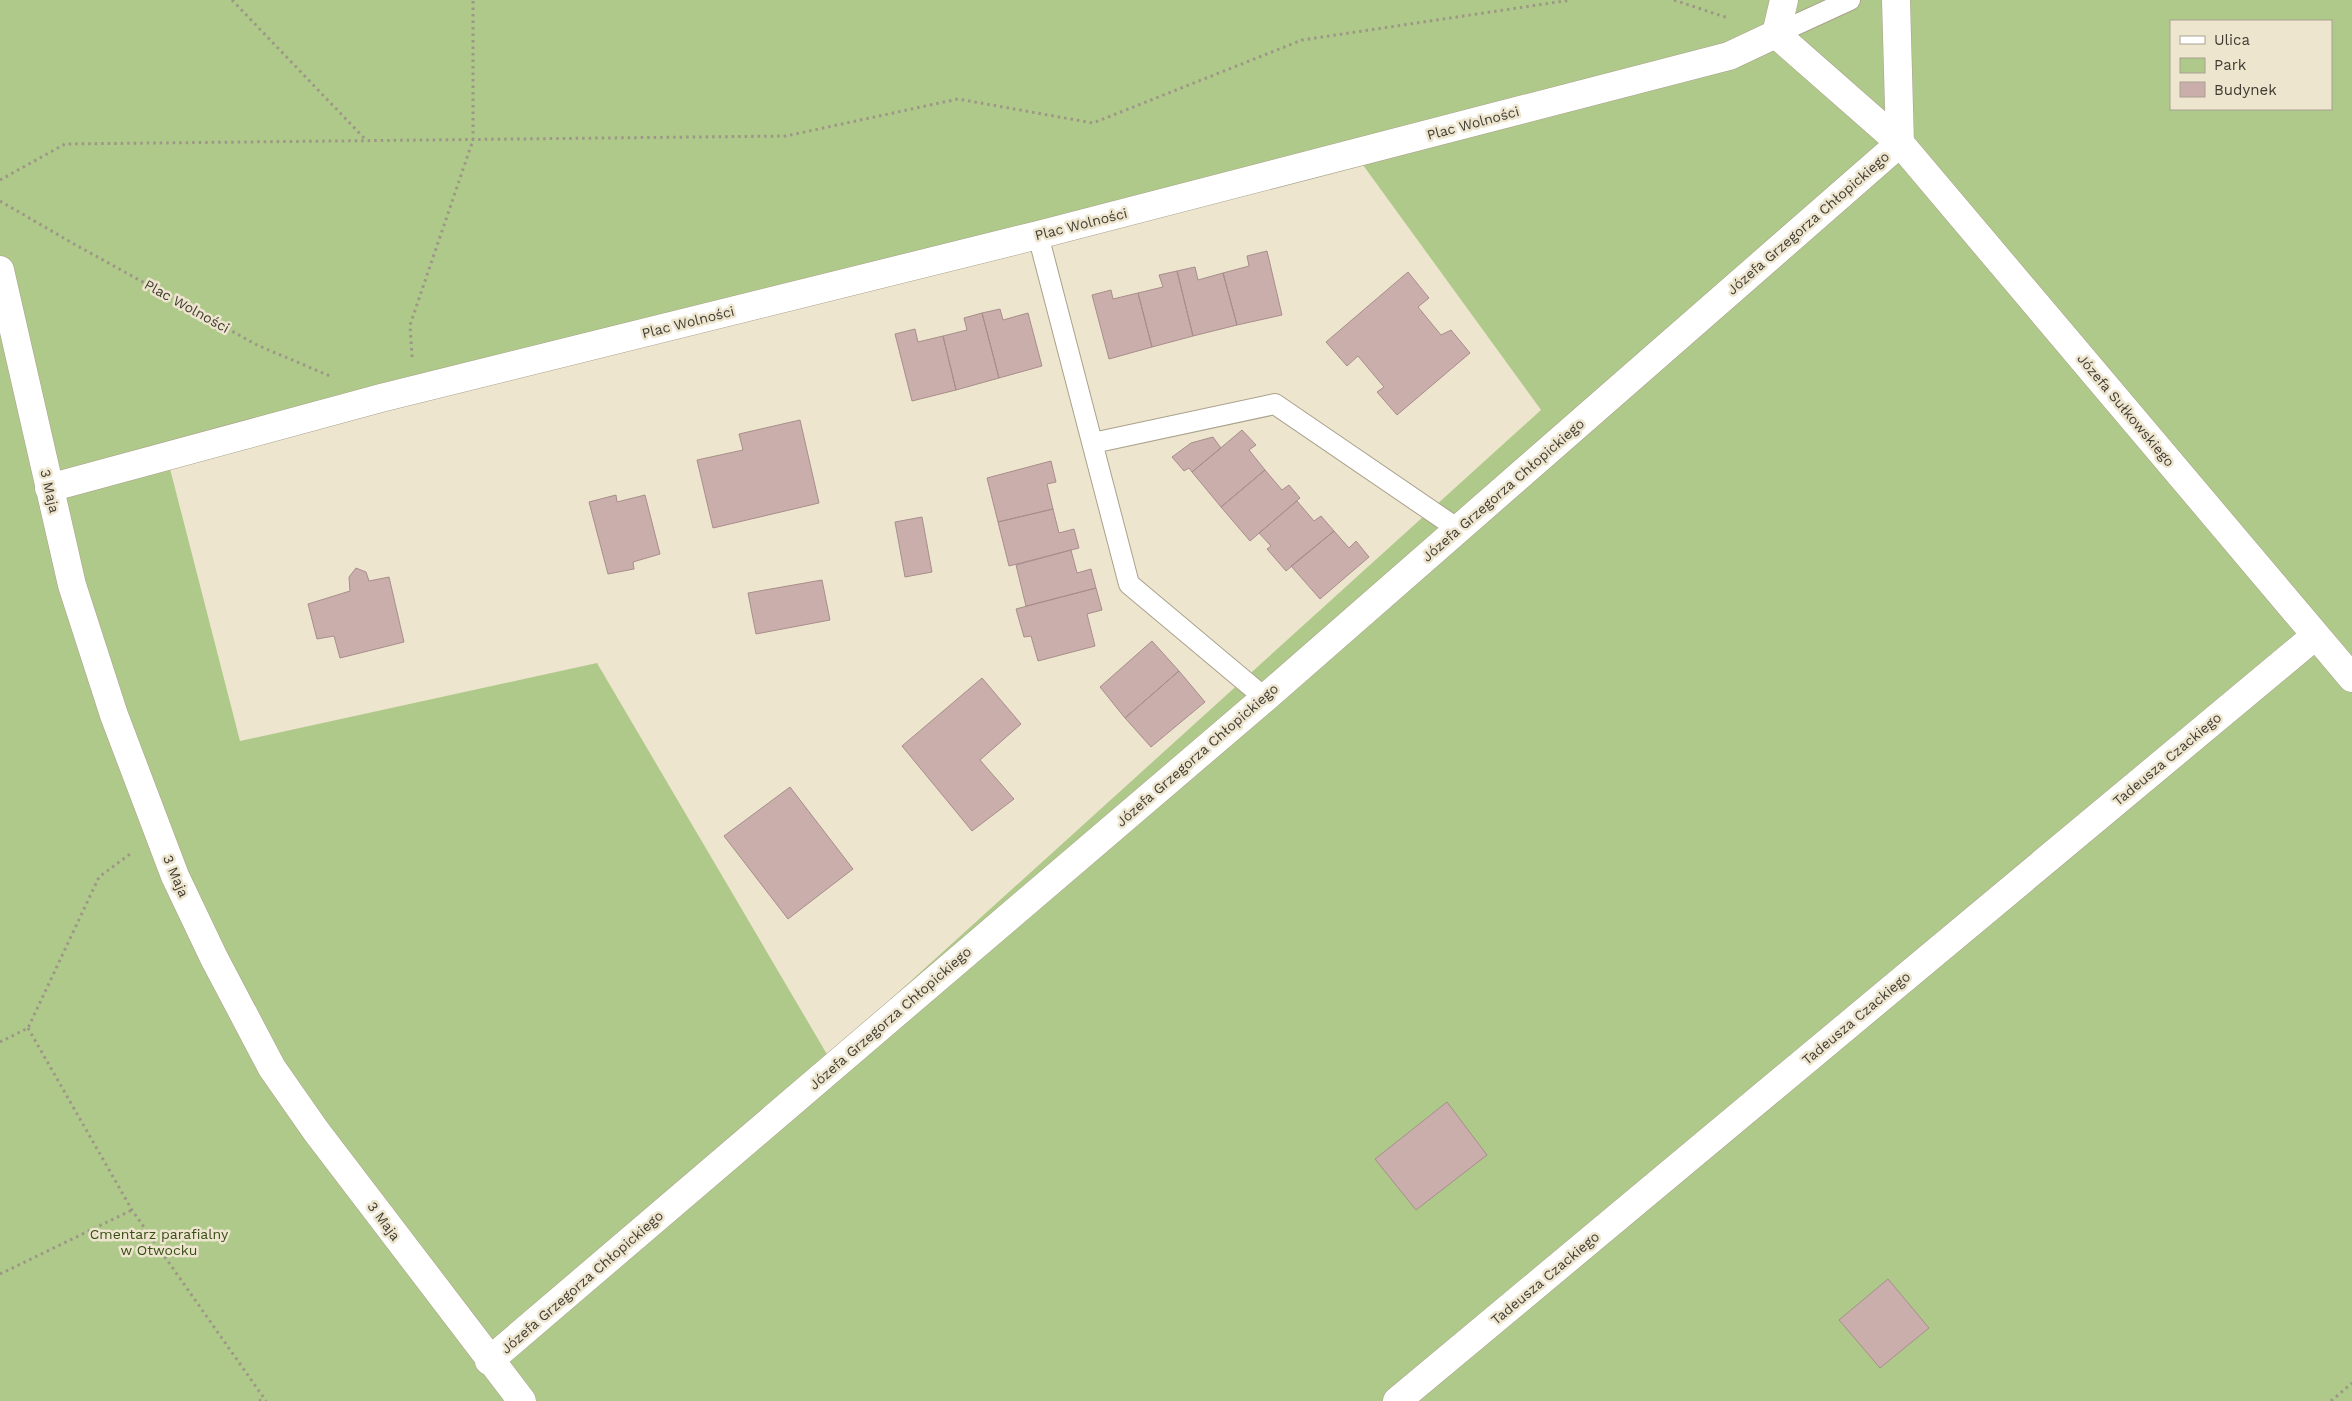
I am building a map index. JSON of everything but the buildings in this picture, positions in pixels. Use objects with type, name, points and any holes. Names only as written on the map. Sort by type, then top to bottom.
[{"type":"street","points":[[1776,34],[1784,0]]},
{"type":"street","points":[[1896,0],[1900,143]]},
{"type":"street","name":"Józefa Sułkowskiego","points":[[1776,34],[1900,143],[2352,678]]},
{"type":"street","name":"Plac Wolności","points":[[49,488],[380,398],[1038,235],[1729,56],[1776,34]]},
{"type":"street","name":"Józefa Grzegorza Chłopickiego","points":[[489,1361],[1264,698],[1900,143]]},
{"type":"street","name":"3 Maja","points":[[0,270],[72,585],[114,715],[175,876],[251,1030],[278,1076],[316,1131],[489,1361],[522,1401]]},
{"type":"street","name":"Tadeusza Czackiego","points":[[1397,1401],[2316,636]]},
{"type":"lane","points":[[1776,34],[1850,0]]},
{"type":"lane","points":[[1038,235],[1129,584],[1264,698]]},
{"type":"lane","points":[[1092,444],[1275,404],[1458,529]]},
{"type":"path","points":[[232,0],[366,141]]},
{"type":"path","points":[[413,390],[410,325],[473,140],[473,0]]},
{"type":"path","points":[[0,180],[65,144],[786,136],[958,99],[1093,123],[1302,40],[1571,0]]},
{"type":"path","points":[[1674,0],[1776,34]]},
{"type":"path","name":"Plac Wolności","points":[[0,201],[257,345],[380,398]]},
{"type":"path","points":[[0,1042],[28,1028],[99,878],[137,848]]},
{"type":"path","points":[[28,1028],[132,1210],[265,1400],[260,1401]]},
{"type":"path","points":[[0,1274],[132,1210]]},
{"type":"path","points":[[2331,1401],[2352,1383]]},
{"type":"green space","name":"Cmentarz parafialny w Otwocku","points":[[0,0],[2352,0],[2352,1401],[0,1401]],"holes":[[[1355,154],[1541,410],[828,1056],[597,663],[240,741],[167,457]]]}]
